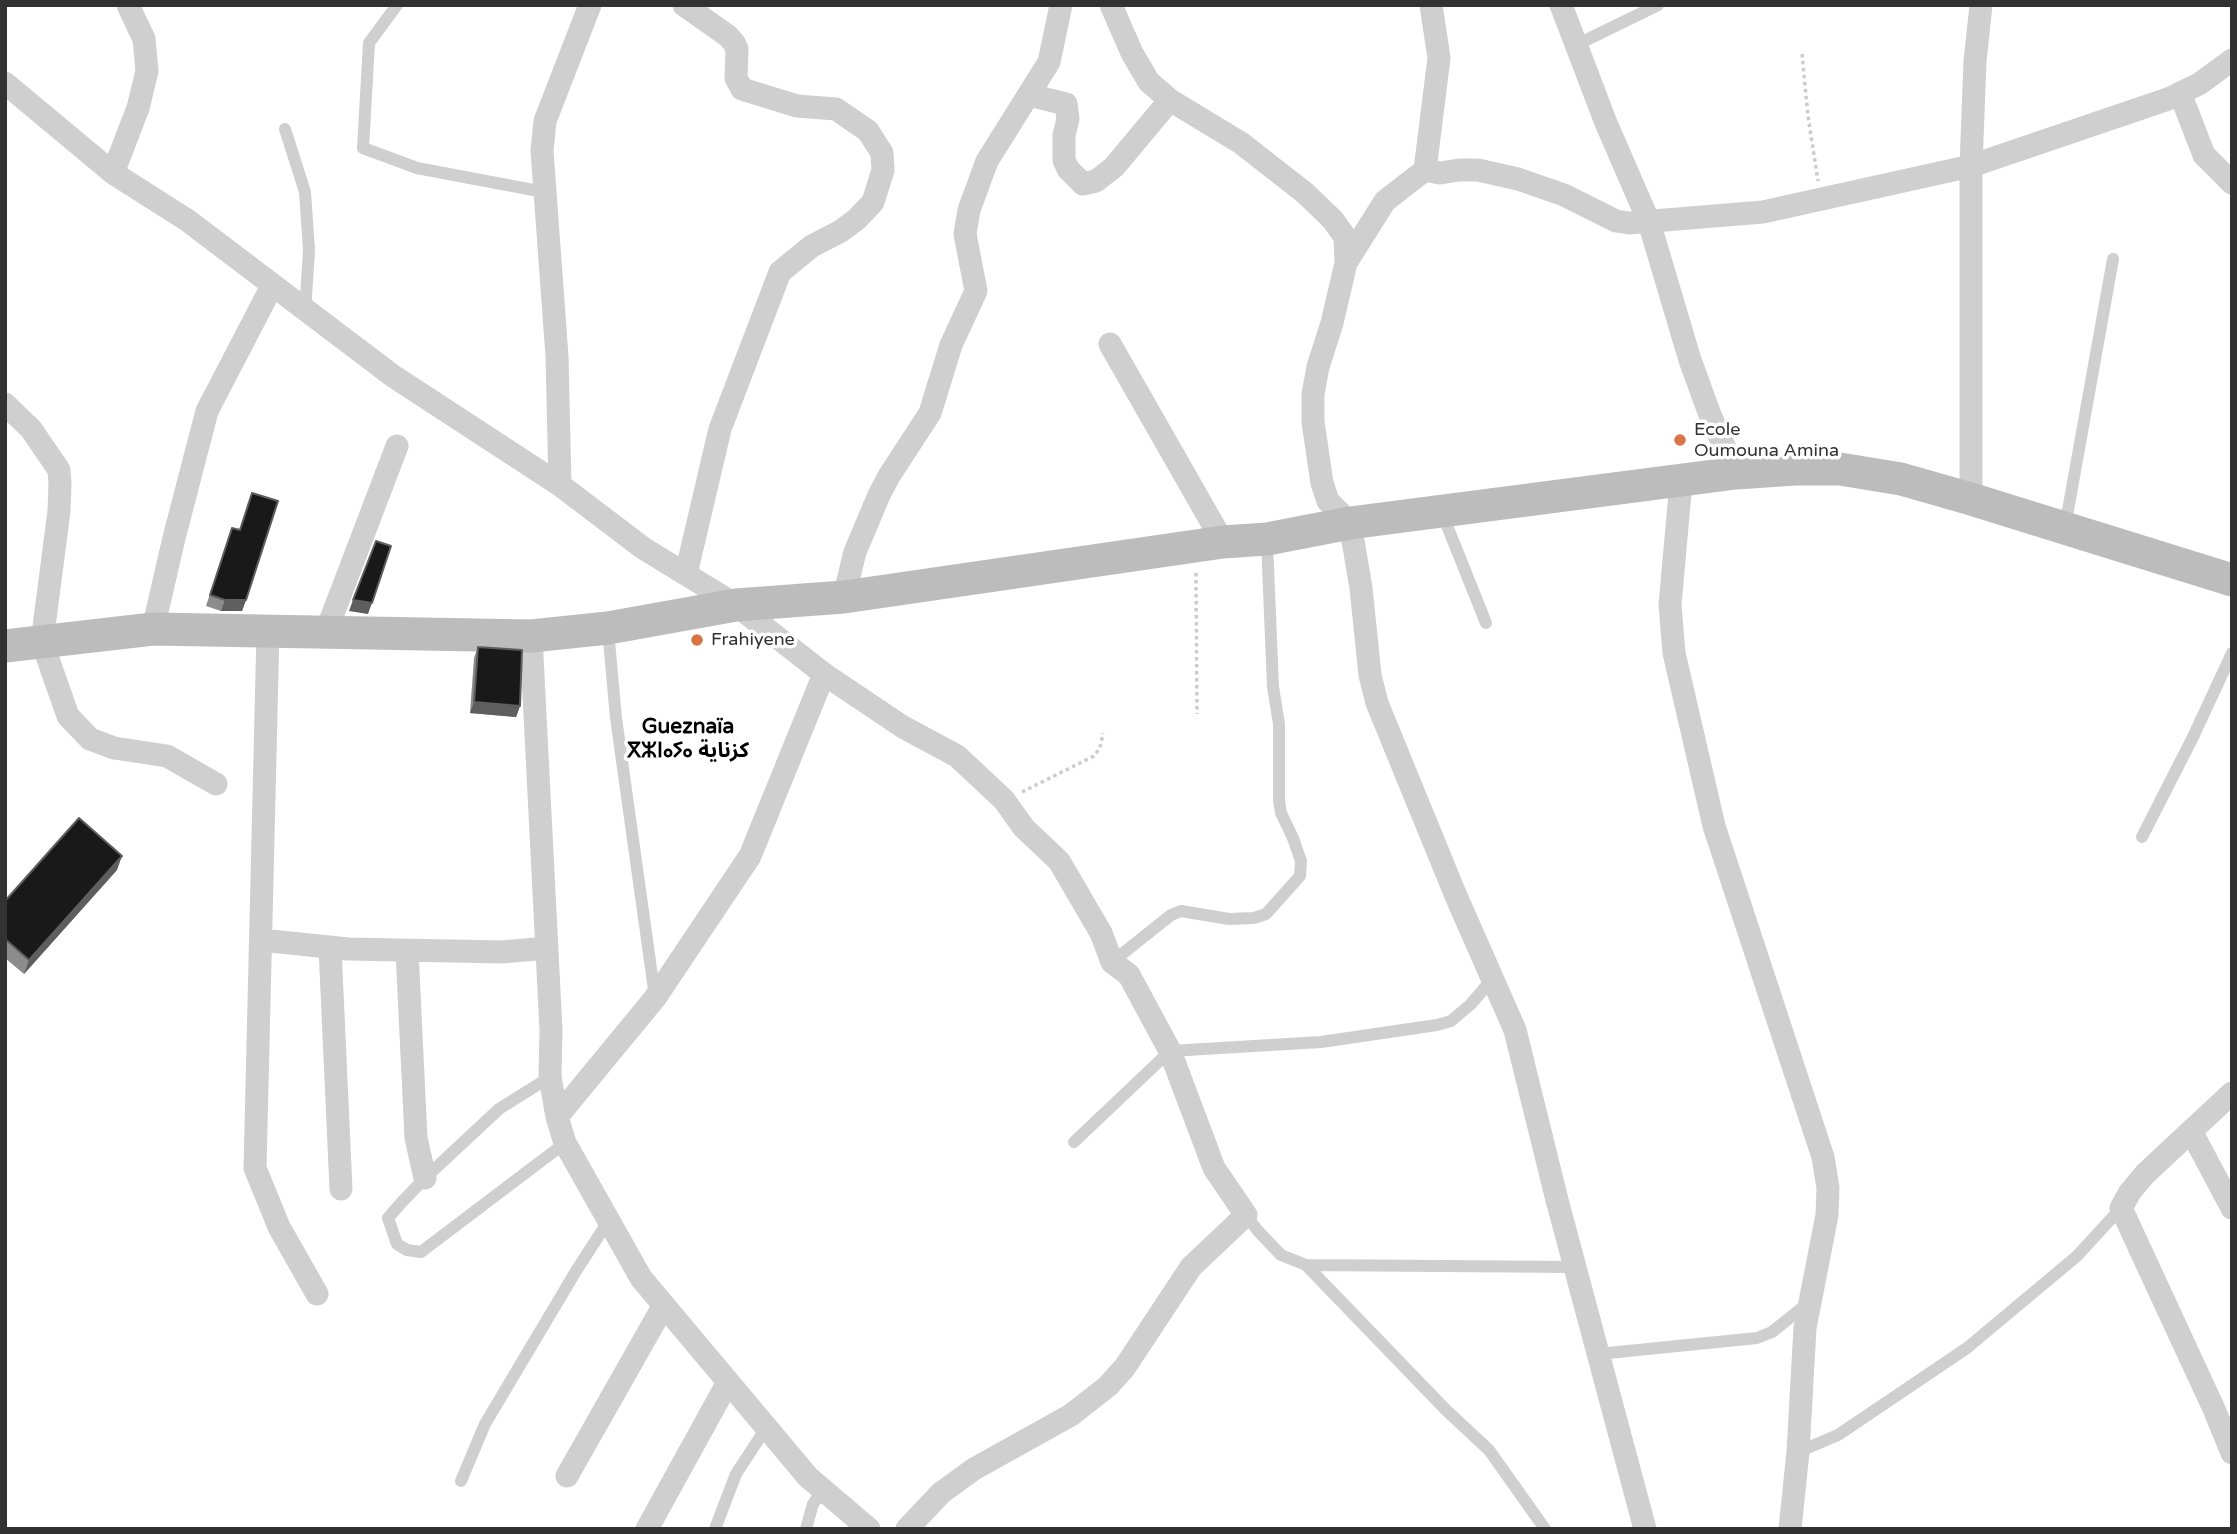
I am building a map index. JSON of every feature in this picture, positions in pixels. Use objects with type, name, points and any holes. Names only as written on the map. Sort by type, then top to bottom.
[{"type":"street","points":[[113,173],[138,108],[147,71],[144,39],[128,5]]},
{"type":"street","points":[[560,485],[557,356],[542,152],[545,121],[590,5]]},
{"type":"street","points":[[684,5],[734,43],[737,49],[736,78],[742,89],[797,106],[836,109],[868,131],[881,153],[883,170],[873,202],[857,219],[812,246],[780,272],[720,429],[686,574]]},
{"type":"street","points":[[844,597],[855,552],[874,506],[889,476],[930,413],[951,345],[976,291],[965,234],[969,210],[987,161],[1049,62],[1061,5]]},
{"type":"street","points":[[1111,5],[1132,53],[1150,82],[1170,100],[1241,143],[1305,192],[1333,220],[1345,237],[1346,263],[1313,394],[1313,422],[1322,483],[1328,501],[1350,523],[1361,588],[1370,675],[1377,703],[1456,896],[1515,1030],[1645,1529]]},
{"type":"street","points":[[1346,263],[1385,201],[1425,170],[1439,58],[1431,5]]},
{"type":"street","points":[[1560,5],[1606,123],[1649,222],[1690,360],[1710,415],[1736,473]]},
{"type":"street","points":[[1971,499],[1971,166],[1975,61],[1981,5]]},
{"type":"street","points":[[1425,170],[1440,173],[1478,170],[1518,179],[1564,195],[1616,221],[1629,223],[1763,212],[1971,166],[2180,93],[2199,84],[2232,60]]},
{"type":"street","points":[[5,83],[113,173],[187,220],[305,312],[393,376],[560,485],[643,548],[736,606],[824,674],[903,727],[957,756],[1004,800],[1024,828],[1059,861],[1101,933],[1112,962],[1129,975],[1170,1051],[1214,1168],[1246,1214],[1191,1267],[1125,1367],[1108,1386],[1071,1415],[974,1469],[941,1493],[907,1529]]},
{"type":"street","points":[[2180,93],[2204,155],[2232,183]]},
{"type":"street","points":[[1029,95],[1066,104],[1068,119],[1064,135],[1064,160],[1068,169],[1083,184],[1096,181],[1114,167],[1170,100]]},
{"type":"street","points":[[153,629],[207,411],[272,286]]},
{"type":"street","points":[[1110,344],[1210,544]]},
{"type":"street","points":[[5,404],[31,429],[59,470],[59,511],[42,642],[68,716],[90,738],[114,748],[167,756],[216,784]]},
{"type":"street","points":[[326,632],[397,446]]},
{"type":"street","points":[[5,646],[153,629],[531,636],[608,628],[736,606],[844,597],[1210,544],[1267,539],[1350,523],[1736,473],[1795,468],[1840,469],[1901,479],[2232,580]]},
{"type":"street","points":[[1681,482],[1670,605],[1674,653],[1714,826],[1823,1157],[1828,1188],[1827,1215],[1805,1328],[1798,1452],[1790,1529]]},
{"type":"street","points":[[268,631],[256,1168],[279,1227],[317,1294]]},
{"type":"street","points":[[531,636],[551,1030],[550,1077],[565,1143],[641,1278],[808,1477],[869,1529]]},
{"type":"street","points":[[557,1116],[655,998],[750,856],[824,674]]},
{"type":"street","points":[[261,940],[407,951],[502,952],[547,948]]},
{"type":"street","points":[[330,947],[341,1189]]},
{"type":"street","points":[[407,951],[416,1138],[425,1178]]},
{"type":"street","points":[[2232,1093],[2145,1174],[2121,1208],[2232,1453]]},
{"type":"street","points":[[2191,1131],[2232,1208]]},
{"type":"street","points":[[567,1476],[664,1305]]},
{"type":"street","points":[[647,1529],[728,1382]]},
{"type":"lane","points":[[397,5],[369,43],[363,148],[417,168],[544,192]]},
{"type":"lane","points":[[1576,45],[1658,5]]},
{"type":"lane","points":[[285,129],[305,192],[309,250],[305,312]]},
{"type":"lane","points":[[2065,527],[2113,259]]},
{"type":"lane","points":[[1441,512],[1486,623]]},
{"type":"lane","points":[[1112,962],[1171,915],[1181,911],[1229,919],[1254,918],[1266,914],[1300,876],[1301,861],[1281,813],[1279,800],[1279,724],[1273,687],[1267,539]]},
{"type":"lane","points":[[608,628],[616,719],[655,998]]},
{"type":"lane","points":[[2142,837],[2232,653]]},
{"type":"lane","points":[[1074,1142],[1170,1051],[1321,1042],[1437,1025],[1451,1021],[1471,1004],[1493,978]]},
{"type":"lane","points":[[550,1077],[499,1109],[425,1178],[388,1218],[397,1244],[407,1250],[421,1252],[565,1143]]},
{"type":"lane","points":[[1798,1452],[1838,1436],[1967,1348],[2077,1256],[2121,1208]]},
{"type":"lane","points":[[1246,1214],[1281,1255],[1307,1265],[1575,1267]]},
{"type":"lane","points":[[461,1481],[485,1424],[576,1270],[609,1220]]},
{"type":"lane","points":[[1307,1265],[1489,1450],[1545,1529]]},
{"type":"lane","points":[[1598,1354],[1757,1338],[1772,1332],[1811,1302]]},
{"type":"lane","points":[[715,1529],[736,1475],[766,1428]]},
{"type":"lane","points":[[806,1529],[813,1504],[823,1490]]},
{"type":"path","points":[[1802,54],[1812,152],[1822,200]]},
{"type":"path","points":[[1197,714],[1210,544]]},
{"type":"path","points":[[1004,800],[1094,756],[1100,748],[1103,733]]},
{"type":"building","points":[[252,493],[278,501],[246,600],[225,600],[210,595],[232,528],[240,530]]},
{"type":"building","points":[[376,541],[391,546],[372,603],[353,600]]},
{"type":"building","points":[[478,647],[522,650],[520,706],[474,702]]},
{"type":"building","points":[[79,818],[122,856],[29,960],[5,939],[5,901]]},
{"type":"place","name":"Ecole Oumouna Amina","points":[[1680,440]]},
{"type":"place","name":"Frahiyene","points":[[697,640]]},
{"type":"district","name":"Gueznaïa ⴳⵣⵏⴰⵢⴰ كزناية","points":[[688,739]]}]
